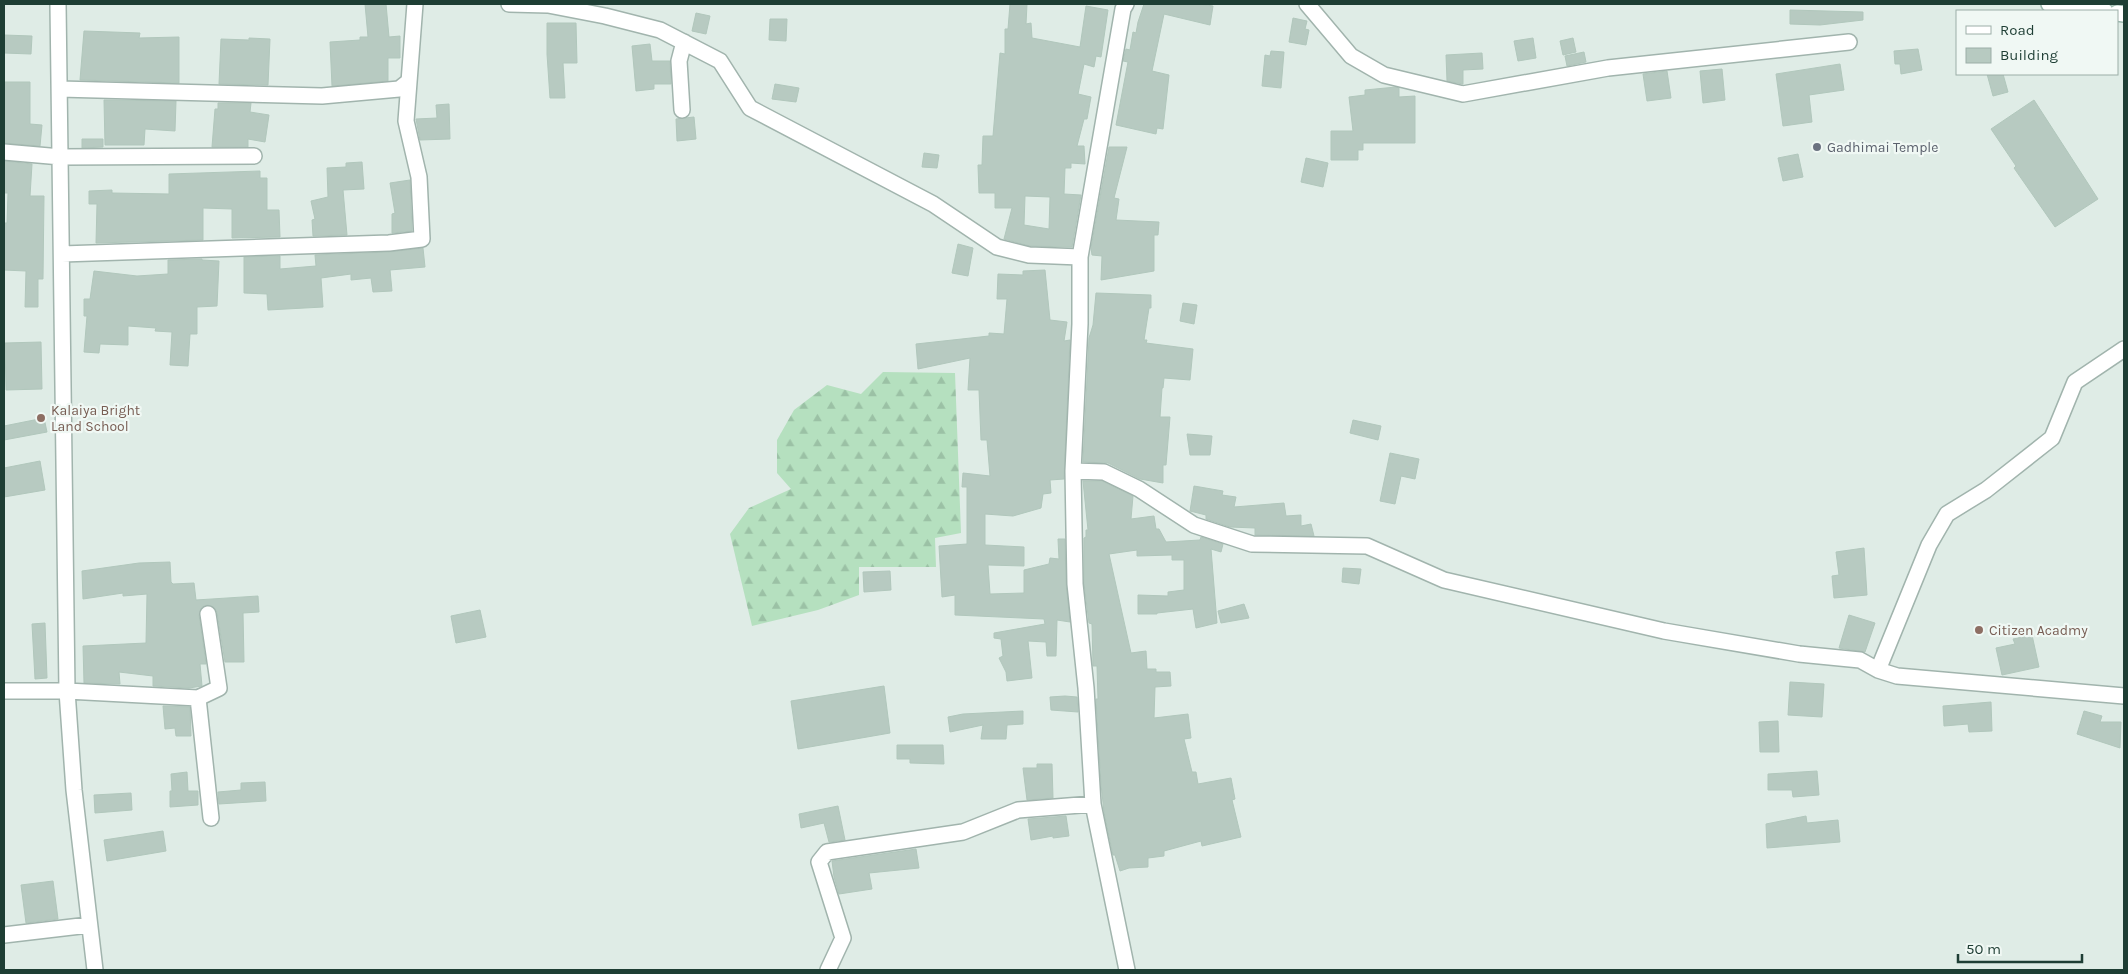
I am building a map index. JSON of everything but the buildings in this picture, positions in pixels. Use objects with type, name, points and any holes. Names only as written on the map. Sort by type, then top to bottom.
[{"type":"street","points":[[58,4],[67,691],[74,790],[95,970]]},
{"type":"street","points":[[62,254],[278,248],[389,243],[422,239],[419,177],[406,121],[415,4]]},
{"type":"street","points":[[509,4],[548,5],[605,16],[660,30],[720,61],[750,108],[933,204],[997,247],[1029,255],[1080,257]]},
{"type":"street","points":[[1126,4],[1121,19],[1080,257],[1080,324],[1073,471],[1075,584],[1086,688],[1094,804],[1127,970]]},
{"type":"street","points":[[1307,4],[1351,56],[1384,74],[1463,94],[1608,68],[1849,42]]},
{"type":"street","points":[[2049,4],[2096,10]]},
{"type":"street","points":[[682,110],[679,61],[684,42]]},
{"type":"street","points":[[60,89],[218,95],[322,96],[399,89],[409,81]]},
{"type":"street","points":[[4,152],[61,157],[254,156]]},
{"type":"street","points":[[1878,670],[1929,545],[1947,514],[1986,490],[2052,438],[2075,382],[2099,364],[2124,349]]},
{"type":"street","points":[[1073,471],[1104,472],[1139,489],[1194,525],[1252,544],[1368,546],[1444,580],[1664,631],[1800,654],[1860,660],[1878,670],[1897,676],[2124,696]]},
{"type":"street","points":[[4,692],[67,691],[198,698],[219,688],[208,614]]},
{"type":"street","points":[[198,698],[211,818]]},
{"type":"street","points":[[828,970],[843,938],[819,862],[827,852],[963,832],[1018,810],[1094,804]]},
{"type":"street","points":[[4,935],[89,925]]},
{"type":"green space","points":[[883,372],[955,373],[961,533],[935,538],[936,567],[859,567],[859,595],[818,610],[752,626],[730,534],[749,508],[791,489],[777,473],[777,440],[794,410],[827,385],[861,394]]},
{"type":"place","name":"Gadhimai Temple","points":[[1817,147]]},
{"type":"place","name":"Kalaiya Bright Land School","points":[[41,418]]},
{"type":"place","name":"Citizen Acadmy","points":[[1979,630]]}]
